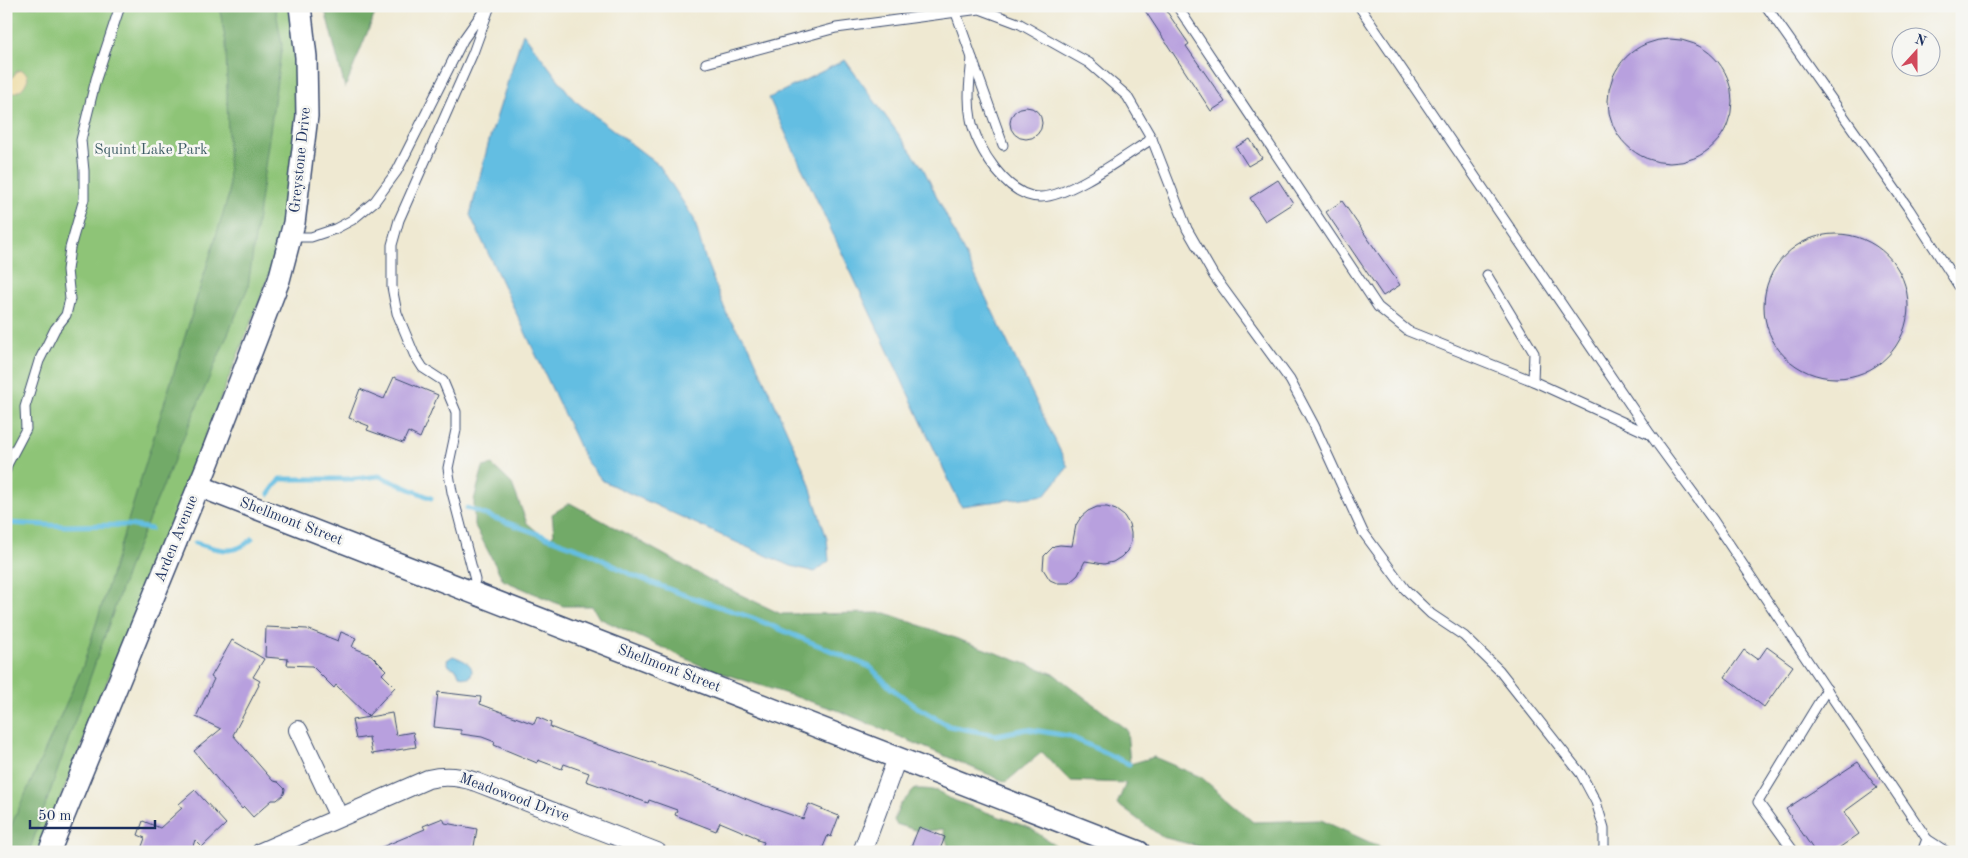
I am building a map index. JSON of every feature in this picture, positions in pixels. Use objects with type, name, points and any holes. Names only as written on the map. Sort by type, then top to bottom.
[{"type":"street","name":"Greystone Drive","points":[[292,230],[307,116],[306,57],[300,6]]},
{"type":"street","name":"Arden Avenue","points":[[49,852],[199,486],[279,280],[292,230]]},
{"type":"street","name":"Shellmont Street","points":[[199,486],[1139,852]]},
{"type":"street","points":[[298,730],[340,817]]},
{"type":"street","points":[[862,852],[897,758]]},
{"type":"street","name":"Meadowood Drive","points":[[261,852],[428,779],[451,776],[470,780],[657,852]]},
{"type":"lane","points":[[6,470],[26,429],[25,407],[39,361],[55,328],[66,315],[70,299],[67,270],[70,248],[84,199],[81,140],[96,79],[120,6]]},
{"type":"lane","points":[[292,230],[311,237],[335,229],[352,220],[375,201],[397,171],[463,40],[488,6]]},
{"type":"lane","points":[[471,592],[475,580],[452,492],[448,468],[456,428],[456,412],[443,381],[423,368],[414,354],[398,313],[392,287],[391,267],[392,245],[398,220],[473,53],[488,6]]},
{"type":"lane","points":[[1177,6],[1378,307],[1408,331],[1533,381],[1650,434]]},
{"type":"lane","points":[[1359,6],[1650,434],[1713,520],[1927,839],[1947,852]]},
{"type":"lane","points":[[1766,6],[1909,209],[1962,291]]},
{"type":"lane","points":[[706,63],[836,28],[956,10],[980,9],[1020,24],[1089,63],[1127,96],[1152,139],[1187,228],[1214,276],[1290,380],[1314,425],[1363,532],[1405,588],[1431,614],[1464,636],[1500,670],[1580,774],[1596,802],[1604,828],[1604,847],[1602,852]]},
{"type":"lane","points":[[956,10],[1004,145]]},
{"type":"lane","points":[[972,58],[968,92],[971,121],[979,144],[992,165],[1008,183],[1023,192],[1040,197],[1067,191],[1152,139]]},
{"type":"lane","points":[[1487,275],[1534,353],[1533,381]]},
{"type":"lane","points":[[1794,852],[1758,802],[1827,689]]},
{"type":"lane","points":[[1922,852],[1927,839]]},
{"type":"green space","name":"Squint Lake Park","points":[[6,6],[291,6],[297,63],[298,92],[295,150],[287,207],[281,235],[264,290],[39,852],[6,852]]},
{"type":"green space","points":[[219,6],[275,6],[282,45],[248,287],[131,561],[29,852],[6,852],[6,837],[83,666],[229,194],[226,43]]},
{"type":"green space","points":[[324,6],[378,6],[345,88]]},
{"type":"green space","points":[[492,465],[512,484],[527,523],[547,540],[554,534],[552,514],[570,503],[712,581],[781,614],[886,613],[1054,674],[1127,730],[1130,764],[1154,757],[1201,777],[1253,822],[1321,820],[1391,852],[1221,852],[1162,837],[1117,804],[1126,783],[1070,781],[1042,752],[1006,782],[837,710],[706,668],[599,618],[592,606],[563,606],[503,580],[474,524],[474,500],[483,467]]},
{"type":"green space","points":[[915,789],[937,791],[948,798],[1030,828],[1065,852],[960,852],[948,846],[943,829],[922,832],[896,824],[894,820],[900,805]]},
{"type":"sand","points":[[22,70],[27,74],[28,78],[25,85],[17,92],[6,93],[6,78],[11,79],[17,71]]},
{"type":"water","points":[[523,33],[574,100],[659,165],[694,219],[706,261],[728,317],[749,346],[806,474],[827,539],[829,561],[815,572],[791,566],[749,548],[603,481],[586,461],[470,215],[489,141]]},
{"type":"water","points":[[845,60],[923,168],[1068,467],[1045,495],[961,506],[769,98]]},
{"type":"water","points":[[453,656],[471,667],[472,670],[469,678],[460,676],[456,669],[449,666],[447,660]]},
{"type":"building","points":[[1142,6],[1163,6],[1189,44],[1186,46],[1225,102],[1211,111]]},
{"type":"building","points":[[1670,39],[1694,43],[1714,57],[1728,77],[1732,101],[1728,125],[1714,145],[1694,159],[1670,163],[1646,159],[1626,145],[1612,125],[1608,101],[1612,77],[1626,57],[1646,43]]},
{"type":"building","points":[[1026,107],[1038,111],[1042,123],[1038,135],[1026,139],[1014,135],[1010,123],[1014,111]]},
{"type":"building","points":[[1250,139],[1262,158],[1248,166],[1236,147]]},
{"type":"building","points":[[1278,180],[1293,203],[1265,221],[1250,198]]},
{"type":"building","points":[[1342,201],[1400,285],[1383,296],[1326,212]]},
{"type":"building","points":[[1836,234],[1864,239],[1887,255],[1903,278],[1908,306],[1903,334],[1887,357],[1864,373],[1836,378],[1808,373],[1785,357],[1769,334],[1764,306],[1769,278],[1785,255],[1808,239]]},
{"type":"building","points":[[394,377],[438,395],[420,438],[408,432],[403,443],[367,430],[369,426],[349,418],[360,389],[384,399]]},
{"type":"building","points":[[1097,507],[1107,507],[1116,510],[1124,516],[1129,524],[1131,533],[1131,542],[1127,551],[1113,562],[1104,564],[1085,561],[1078,575],[1069,583],[1057,583],[1050,580],[1043,569],[1044,556],[1054,546],[1072,546],[1076,525],[1081,517]]},
{"type":"building","points":[[266,627],[307,629],[338,641],[341,632],[356,638],[352,647],[371,655],[386,670],[382,674],[395,687],[368,716],[336,685],[334,688],[312,666],[287,665],[288,659],[265,657]]},
{"type":"building","points":[[232,640],[264,659],[253,677],[260,681],[259,685],[233,735],[273,781],[278,782],[285,789],[284,794],[277,800],[272,800],[253,817],[244,807],[242,809],[194,751],[221,729],[196,717],[214,679],[211,677]]},
{"type":"building","points":[[1767,647],[1793,666],[1764,707],[1725,677],[1744,650],[1758,660]]},
{"type":"building","points":[[438,692],[481,697],[480,704],[534,724],[537,717],[551,723],[550,727],[578,738],[706,782],[754,802],[803,819],[809,804],[839,816],[831,837],[828,835],[821,852],[775,852],[762,847],[764,842],[757,840],[758,838],[720,822],[716,831],[675,815],[677,810],[649,800],[648,803],[586,781],[589,773],[564,764],[562,769],[538,760],[537,763],[494,745],[495,742],[482,737],[461,734],[461,730],[434,727]]},
{"type":"building","points":[[392,713],[396,735],[413,732],[416,747],[372,754],[369,737],[356,739],[352,720]]},
{"type":"building","points":[[1858,762],[1877,788],[1844,812],[1859,834],[1833,852],[1815,852],[1786,809]]},
{"type":"building","points":[[195,790],[226,824],[202,847],[195,840],[191,852],[140,852],[145,838],[138,835],[143,821],[160,828],[182,808],[179,804]]},
{"type":"building","points":[[443,818],[445,823],[477,829],[473,852],[370,852],[425,829],[423,826]]},
{"type":"building","points":[[919,827],[945,837],[939,852],[909,852]]},
{"type":"waterway","points":[[269,494],[280,479],[354,479],[379,476],[431,498]]},
{"type":"waterway","points":[[467,508],[585,551],[632,575],[753,618],[870,667],[891,688],[918,708],[949,726],[996,735],[1027,729],[1069,736],[1129,764]]},
{"type":"waterway","points":[[6,523],[67,526],[128,525],[151,529]]},
{"type":"waterway","points":[[195,543],[218,549],[232,550],[245,545],[252,539]]}]
